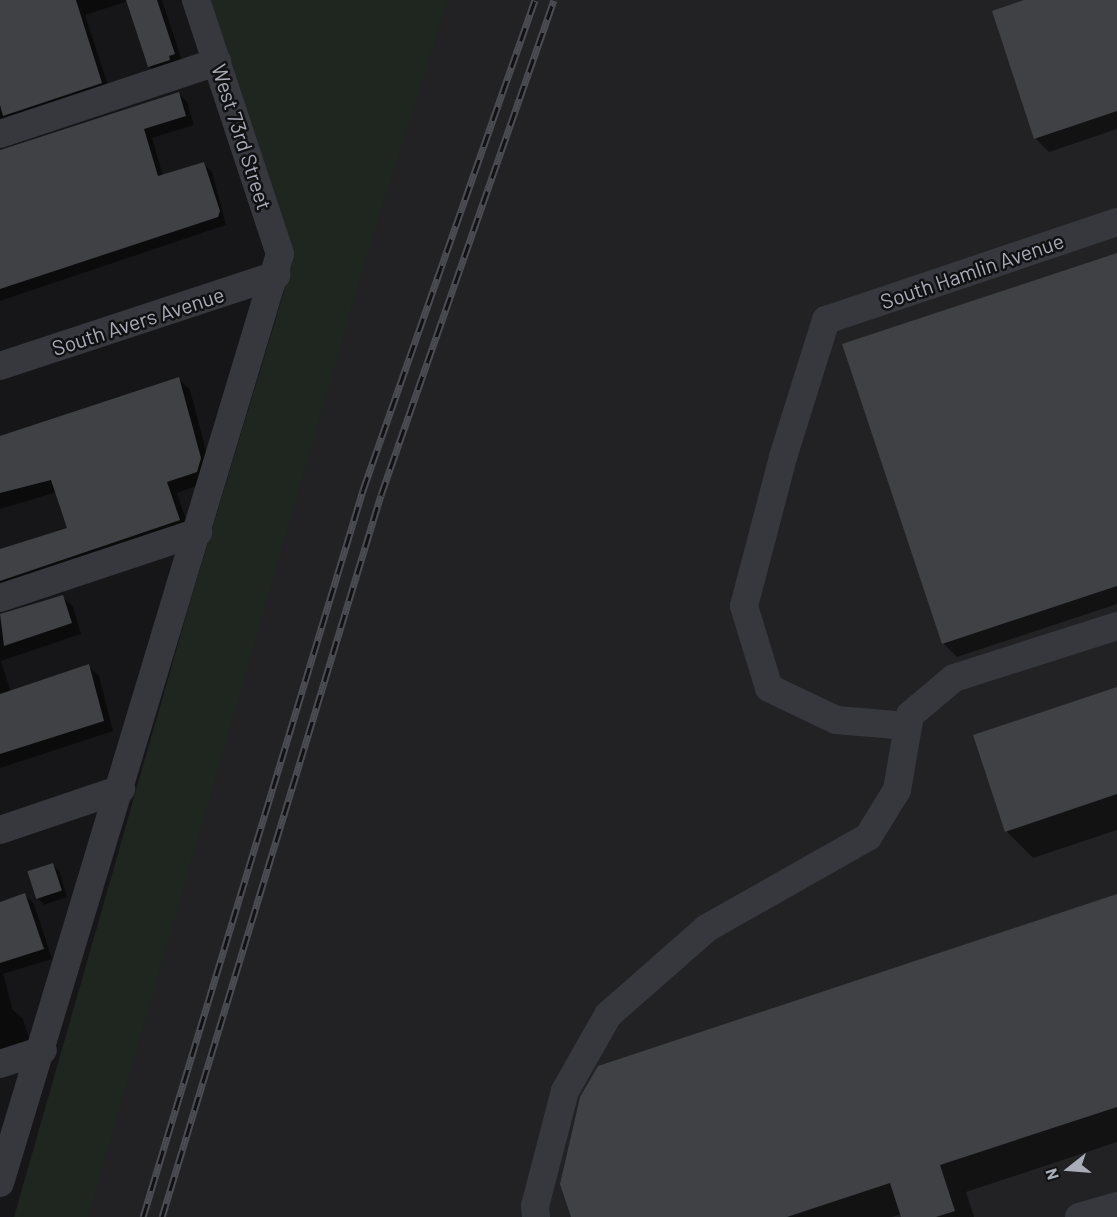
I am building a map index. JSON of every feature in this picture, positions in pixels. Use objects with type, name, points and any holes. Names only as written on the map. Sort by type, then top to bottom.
[{"type":"street","name":"West 73rd Street","points":[[0,1183],[43,1050],[276,275],[280,254],[196,0]]},
{"type":"street","points":[[0,134],[217,62]]},
{"type":"street","name":"South Hamlin Avenue","points":[[908,726],[836,720],[769,688],[744,606],[783,458],[826,320],[1117,222]]},
{"type":"street","name":"South Avers Avenue","points":[[0,366],[276,275]]},
{"type":"street","points":[[0,598],[198,532]]},
{"type":"street","points":[[536,1217],[535,1206],[565,1091],[608,1014],[707,928],[867,837],[897,790],[910,715],[954,678],[1117,626]]},
{"type":"street","points":[[0,830],[121,789]]},
{"type":"street","points":[[0,1064],[43,1050]]},
{"type":"street","points":[[1079,1217],[1117,1206]]},
{"type":"shaded area","points":[[203,0],[448,0],[368,251],[88,1217],[14,1217],[190,602],[284,292],[284,251]]},
{"type":"shaded area","points":[[371,0],[1117,0],[1117,1217],[16,1217],[144,762]]},
{"type":"building","points":[[0,0],[76,0],[102,83],[3,116],[0,105]]},
{"type":"building","points":[[126,0],[157,0],[175,54],[169,56],[170,60],[148,67]]},
{"type":"building","points":[[1024,0],[1117,0],[1117,111],[1034,139],[992,11]]},
{"type":"building","points":[[179,92],[186,116],[144,129],[158,176],[204,162],[220,211],[218,217],[0,289],[0,150]]},
{"type":"building","points":[[1117,253],[1117,586],[942,644],[842,344]]},
{"type":"building","points":[[179,377],[201,458],[197,472],[167,482],[180,520],[0,581],[0,549],[67,528],[51,480],[0,493],[0,436]]},
{"type":"building","points":[[63,595],[72,623],[4,646],[0,614]]},
{"type":"building","points":[[89,664],[104,721],[0,754],[0,694]]},
{"type":"building","points":[[1117,687],[1117,794],[1005,832],[973,735]]},
{"type":"building","points":[[53,863],[62,891],[36,899],[27,871]]},
{"type":"building","points":[[25,893],[44,949],[0,963],[0,902]]},
{"type":"building","points":[[1117,894],[1117,1107],[940,1165],[955,1211],[936,1217],[901,1217],[890,1183],[787,1217],[571,1217],[560,1184],[580,1097],[598,1066]]},
{"type":"railway","points":[[143,1217],[363,490],[535,0]]},
{"type":"railway","points":[[162,1217],[381,495],[554,0]]}]
